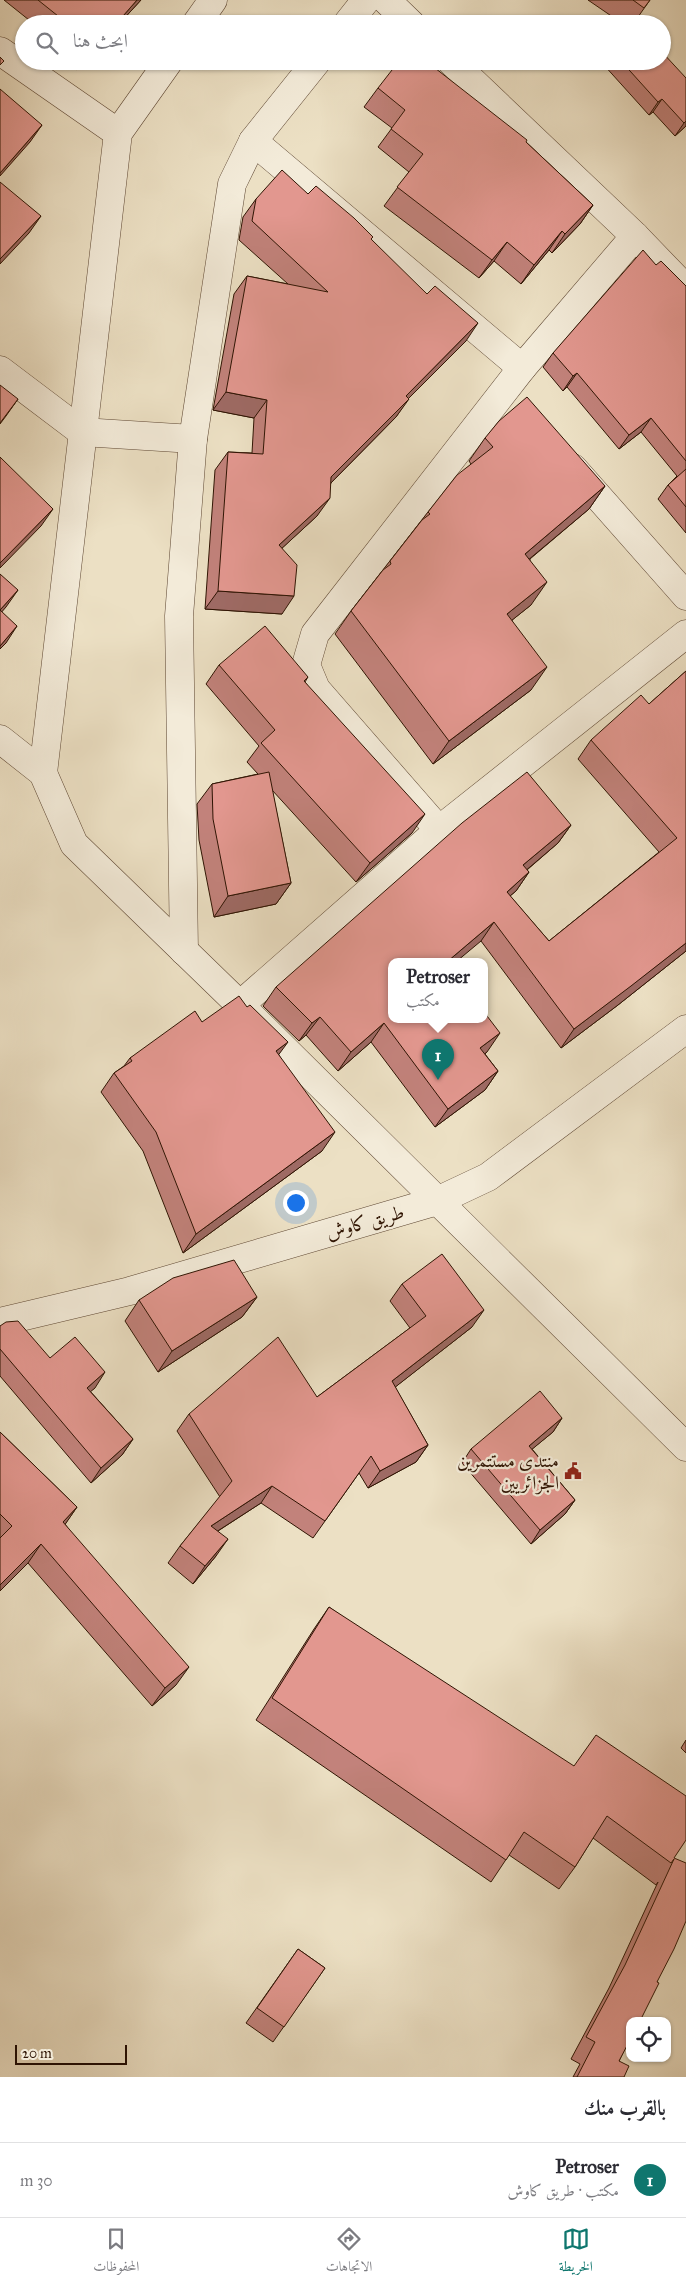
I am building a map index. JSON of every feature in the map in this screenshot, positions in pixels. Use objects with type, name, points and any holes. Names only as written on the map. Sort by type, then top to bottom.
[{"type":"street","points":[[202,15],[213,0]]},
{"type":"street","points":[[354,15],[366,0]]},
{"type":"street","points":[[386,0],[402,15]]},
{"type":"street","points":[[0,51],[15,61]]},
{"type":"street","points":[[27,70],[118,133]]},
{"type":"street","points":[[43,773],[118,133],[163,70]]},
{"type":"street","points":[[184,951],[179,616],[193,439],[232,184],[253,141],[310,70]]},
{"type":"street","points":[[460,70],[635,236],[686,289]]},
{"type":"street","points":[[253,141],[522,368]]},
{"type":"street","points":[[439,830],[316,689],[306,665],[316,634],[522,368],[635,236]]},
{"type":"street","points":[[0,370],[82,432],[193,439]]},
{"type":"street","points":[[505,390],[524,412]]},
{"type":"street","points":[[557,449],[686,596]]},
{"type":"street","points":[[240,1005],[439,830],[686,634]]},
{"type":"street","points":[[0,739],[43,773],[74,844],[240,1005],[686,1446]]},
{"type":"street","name":"طريق كاوش","points":[[0,1322],[130,1291],[437,1201],[488,1177],[686,1029]]},
{"type":"building","points":[[38,0],[137,0],[124,15],[57,15]]},
{"type":"building","points":[[633,0],[650,0],[644,8]]},
{"type":"building","points":[[0,57],[4,61],[0,65]]},
{"type":"building","points":[[671,62],[686,78],[686,121],[684,123],[662,99],[658,102],[629,70],[671,70]]},
{"type":"building","points":[[392,70],[438,70],[527,140],[526,142],[593,205],[565,234],[562,231],[534,265],[507,242],[492,260],[397,187],[423,154],[391,129],[405,110],[378,88]]},
{"type":"building","points":[[0,89],[42,125],[0,173]]},
{"type":"building","points":[[282,170],[308,194],[316,186],[354,218],[373,237],[371,239],[427,294],[435,286],[478,323],[406,396],[409,399],[331,477],[330,498],[279,545],[297,565],[294,596],[218,591],[228,452],[263,454],[267,400],[226,392],[247,276],[328,292],[252,221],[256,199]]},
{"type":"building","points":[[0,182],[41,216],[0,259]]},
{"type":"building","points":[[643,250],[656,265],[661,261],[686,286],[686,461],[651,418],[629,435],[577,373],[573,376],[553,353]]},
{"type":"building","points":[[0,385],[18,399],[0,423]]},
{"type":"building","points":[[527,397],[605,486],[525,554],[547,582],[507,614],[547,667],[449,741],[351,611],[383,570],[391,564],[390,561],[422,520],[430,514],[428,512],[457,475],[493,447],[485,438],[499,421]]},
{"type":"building","points":[[0,457],[53,509],[0,563]]},
{"type":"building","points":[[686,469],[686,507],[668,485]]},
{"type":"building","points":[[0,574],[18,590],[0,610]]},
{"type":"building","points":[[0,610],[17,626],[0,646]]},
{"type":"building","points":[[265,626],[308,677],[304,681],[425,814],[370,863],[261,743],[275,730],[219,665]]},
{"type":"building","points":[[686,671],[686,943],[631,986],[574,1029],[494,922],[452,958],[388,958],[388,1023],[488,1023],[488,1017],[500,1033],[480,1048],[498,1071],[448,1109],[384,1023],[351,1052],[320,1017],[312,1023],[276,987],[462,823],[527,772],[571,825],[523,865],[529,872],[507,892],[549,941],[677,838],[591,740],[641,695],[649,704]]},
{"type":"building","points":[[269,772],[291,883],[228,896],[213,819],[212,784]]},
{"type":"building","points":[[239,996],[247,1007],[250,1005],[288,1042],[276,1051],[335,1132],[196,1234],[156,1132],[114,1073],[132,1061],[130,1058],[195,1011],[202,1022]]},
{"type":"building","points":[[442,1254],[484,1310],[392,1381],[428,1445],[380,1471],[371,1456],[325,1521],[272,1486],[211,1526],[228,1539],[205,1566],[180,1546],[232,1481],[189,1414],[278,1337],[317,1397],[426,1316],[402,1284]]},
{"type":"building","points":[[234,1260],[257,1297],[172,1351],[139,1300],[173,1278]]},
{"type":"building","points":[[18,1321],[50,1358],[75,1337],[105,1372],[87,1388],[133,1439],[101,1468],[0,1349],[0,1326],[6,1322]]},
{"type":"building","points":[[540,1391],[562,1418],[529,1446],[575,1500],[540,1530],[471,1449]]},
{"type":"building","points":[[0,1432],[77,1507],[63,1522],[189,1667],[165,1688],[41,1544],[0,1585],[0,1538],[12,1526],[0,1514]]},
{"type":"building","points":[[329,1607],[574,1766],[596,1735],[686,1796],[686,1840],[674,1858],[686,1863],[686,1921],[642,2017],[626,2017],[626,2048],[619,2061],[629,2066],[624,2077],[577,2077],[595,2042],[586,2037],[625,1965],[674,1859],[671,1863],[607,1816],[575,1867],[524,1832],[506,1860],[272,1698]]},
{"type":"building","points":[[298,1949],[325,1968],[284,2027],[257,2008]]},
{"type":"place","name":"Petroser","points":[[438,1080]]},
{"type":"place","name":"منتدى مستتمرين الجزائريين","points":[[573,1471]]}]
